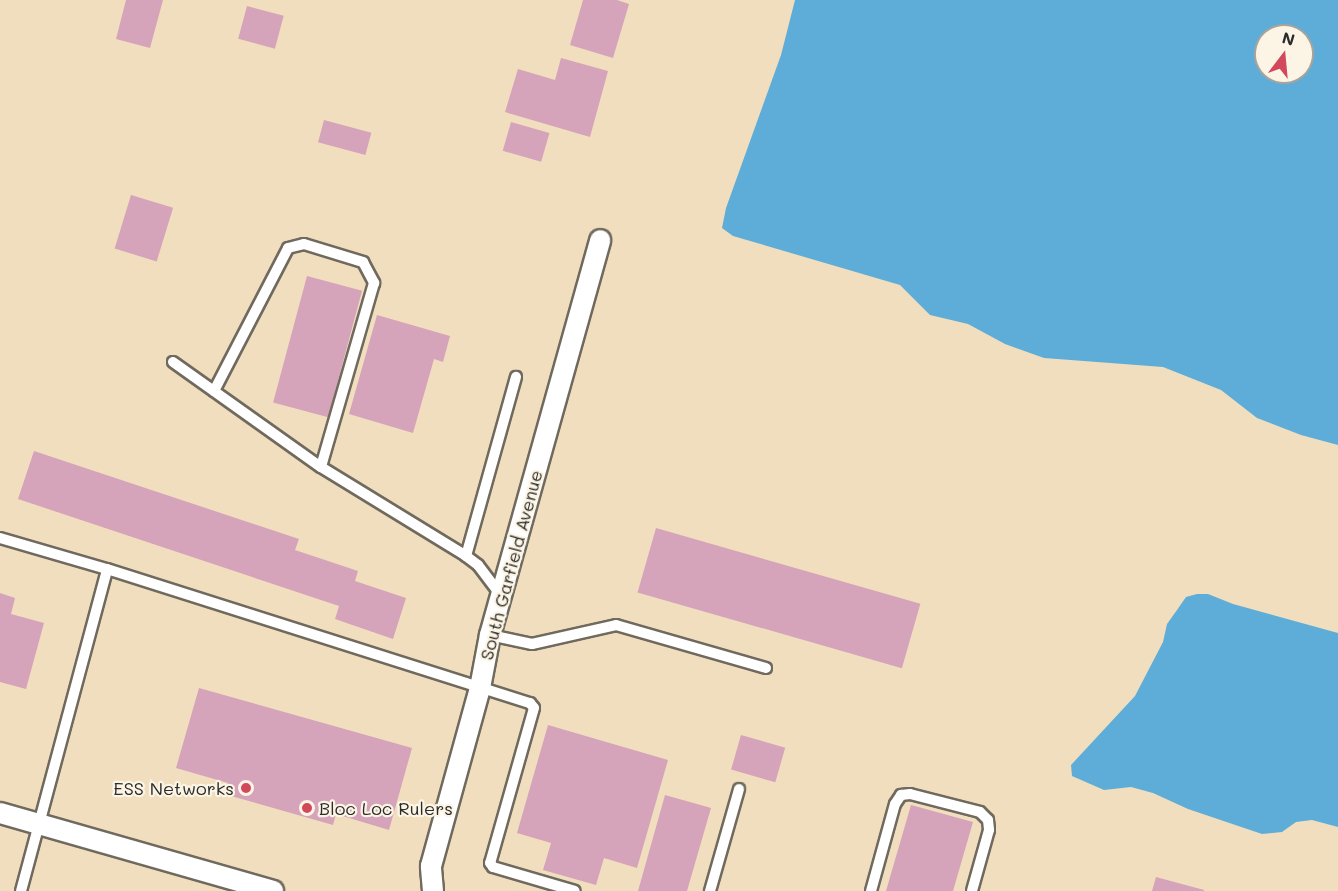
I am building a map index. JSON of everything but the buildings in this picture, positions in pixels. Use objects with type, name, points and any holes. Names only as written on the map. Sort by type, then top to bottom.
[{"type":"street","name":"South Garfield Avenue","points":[[433,891],[431,866],[480,688],[490,635],[600,240]]},
{"type":"street","points":[[0,813],[231,885],[273,891]]},
{"type":"lane","points":[[214,391],[288,248],[304,244],[363,262],[374,283],[321,467]]},
{"type":"lane","points":[[173,362],[321,467],[466,556],[478,565],[501,595]]},
{"type":"lane","points":[[466,556],[516,377]]},
{"type":"lane","points":[[0,538],[107,569],[530,703],[534,708],[490,863],[493,867],[575,891]]},
{"type":"lane","points":[[21,891],[107,569]]},
{"type":"lane","points":[[490,635],[532,644],[616,625],[766,668]]},
{"type":"lane","points":[[710,891],[739,789]]},
{"type":"lane","points":[[871,891],[895,804],[901,795],[910,794],[980,812],[987,820],[989,830],[972,891]]},
{"type":"water","points":[[795,0],[1338,0],[1338,445],[1301,435],[1257,418],[1221,390],[1163,367],[1044,358],[1005,344],[968,324],[930,315],[900,285],[733,236],[722,228],[726,208],[781,55]]},
{"type":"water","points":[[1208,594],[1233,604],[1338,633],[1338,827],[1312,820],[1296,822],[1282,832],[1262,834],[1188,809],[1153,793],[1131,787],[1104,790],[1072,776],[1071,765],[1135,696],[1163,642],[1167,624],[1186,597]]},
{"type":"place","name":"ESS Networks","points":[[246,788]]},
{"type":"place","name":"Bloc Loc Rulers","points":[[307,808]]}]
